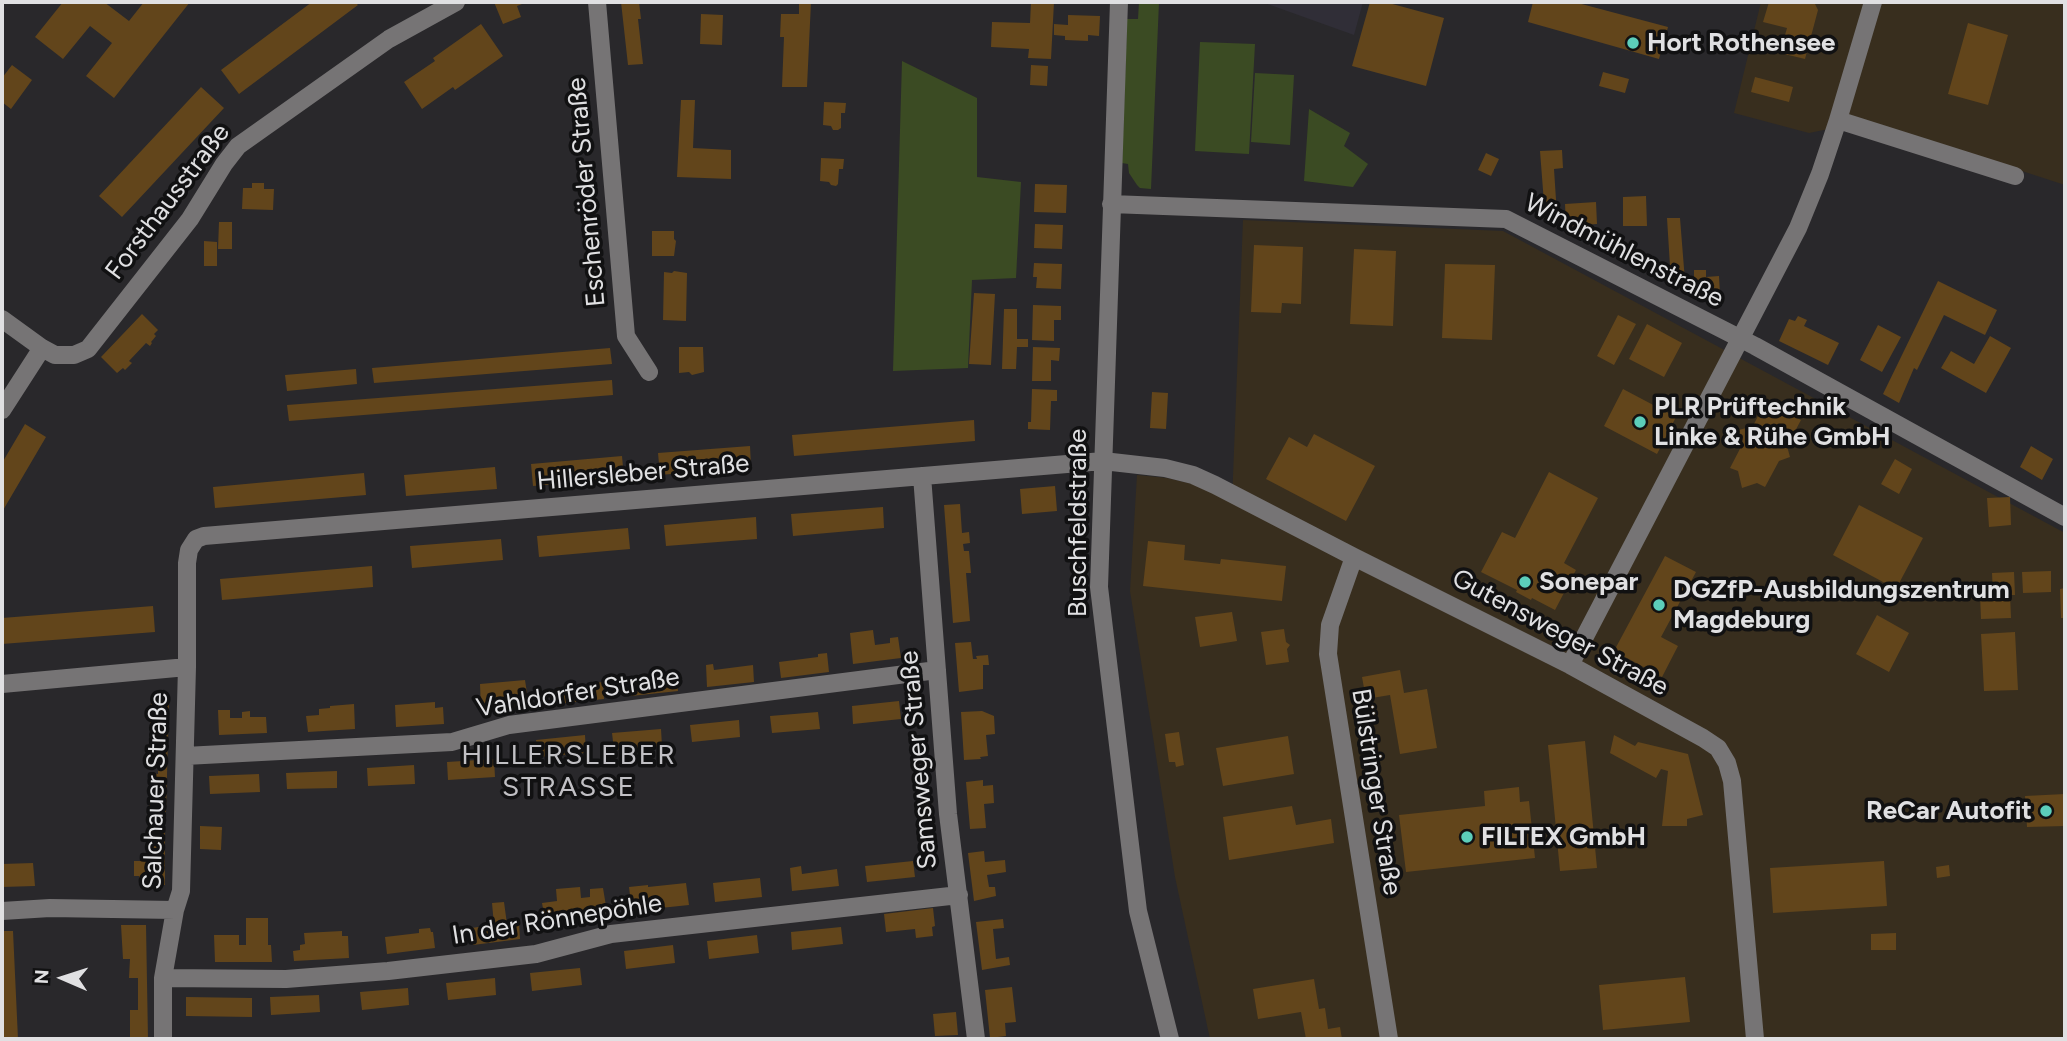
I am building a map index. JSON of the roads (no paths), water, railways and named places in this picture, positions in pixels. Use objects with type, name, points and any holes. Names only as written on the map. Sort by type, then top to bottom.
[{"type":"street","name":"Forsthausstraße","points":[[2,319],[55,355],[78,354],[88,349],[190,219],[238,146],[389,39],[456,2]]},
{"type":"street","name":"Eschenröder Straße","points":[[597,2],[626,336],[649,372]]},
{"type":"street","name":"Buschfeldstraße","points":[[1119,2],[1098,564],[1100,608],[1138,911],[1170,1039]]},
{"type":"street","points":[[1570,665],[1741,339],[1810,201],[1838,120],[1873,2]]},
{"type":"street","points":[[1838,120],[2015,176]]},
{"type":"street","name":"Windmühlenstraße","points":[[1111,204],[1506,219],[1741,339],[2065,517]]},
{"type":"street","points":[[2,410],[42,348]]},
{"type":"street","name":"Hillersleber Straße","points":[[191,545],[204,536],[1103,461]]},
{"type":"street","name":"Gutensweger Straße","points":[[1103,461],[1165,468],[1193,475],[1570,665],[1710,742],[1724,755],[1732,781],[1755,1039]]},
{"type":"street","name":"Samsweger Straße","points":[[922,476],[948,814],[976,1039]]},
{"type":"street","name":"Salchauer Straße","points":[[163,1039],[163,978],[181,891],[187,563],[191,545]]},
{"type":"street","name":"Bülstringer Straße","points":[[1354,557],[1330,625],[1328,654],[1389,1039]]},
{"type":"street","points":[[2,684],[187,667]]},
{"type":"street","name":"Vahldorfer Straße","points":[[185,756],[452,743],[509,725],[937,670]]},
{"type":"street","name":"In der Rönnepöhle","points":[[163,978],[286,979],[388,971],[536,954],[611,934],[959,895]]},
{"type":"street","points":[[2,911],[50,908],[175,910]]},
{"type":"place","name":"Hort Rothensee","points":[[1633,43]]},
{"type":"place","name":"PLR Prüftechnik Linke & Rühe GmbH","points":[[1640,422]]},
{"type":"place","name":"Sonepar","points":[[1525,582]]},
{"type":"place","name":"DGZfP-Ausbildungszentrum Magdeburg","points":[[1659,605]]},
{"type":"place","name":"ReCar Autofit","points":[[2046,811]]},
{"type":"place","name":"FILTEX GmbH","points":[[1467,837]]},
{"type":"district","name":"HILLERSLEBER STRASSE","points":[[569,772]]}]
